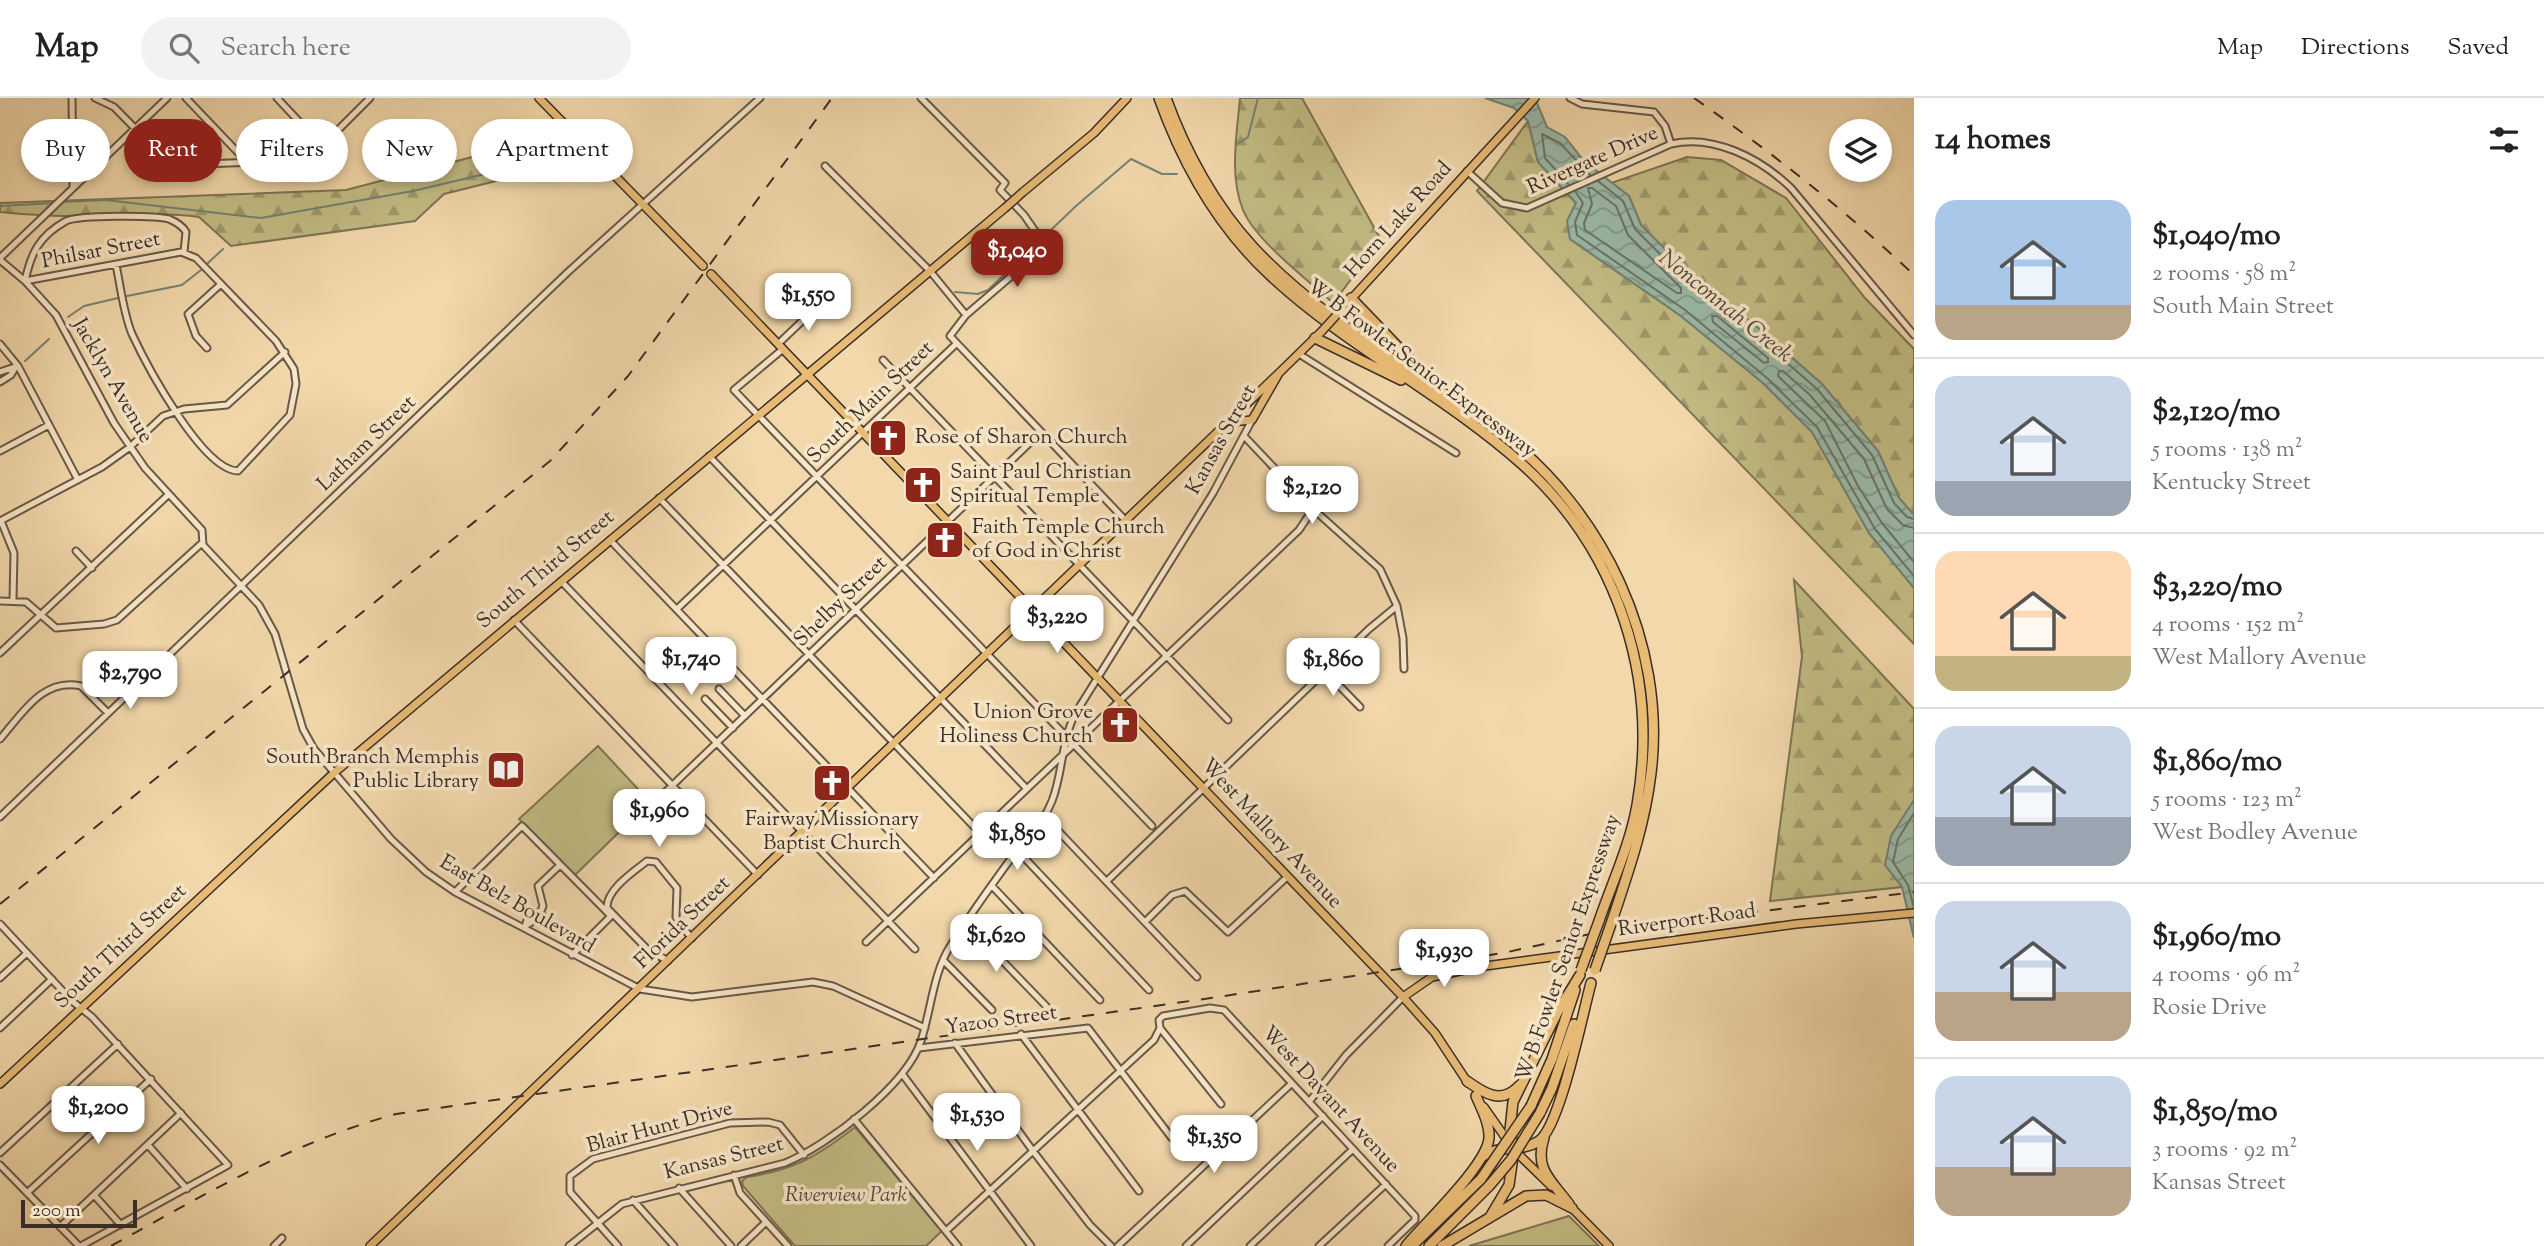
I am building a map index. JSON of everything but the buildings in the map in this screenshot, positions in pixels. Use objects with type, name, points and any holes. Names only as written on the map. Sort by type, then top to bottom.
[{"type":"highway","name":"W B Fowler Senior Expressway","points":[[1159,98],[1190,174],[1240,245],[1299,300],[1440,397],[1500,432],[1536,464],[1567,497],[1594,534],[1634,614],[1650,684],[1654,731],[1652,772],[1644,820],[1612,921],[1575,1029],[1539,1113],[1511,1160],[1429,1246]]},
{"type":"highway","name":"W B Fowler Senior Expressway","points":[[1166,98],[1192,158],[1217,200],[1252,245],[1309,297],[1440,397],[1522,464],[1559,501],[1599,561],[1623,613],[1641,687],[1641,771],[1628,839],[1552,1059],[1531,1106],[1481,1179],[1412,1246]]},
{"type":"highway","points":[[1351,298],[1440,397]]},
{"type":"highway","points":[[1318,334],[1440,397]]},
{"type":"highway","points":[[1490,1217],[1509,1185],[1514,1150],[1510,1120],[1513,1102],[1558,1011],[1581,973]]},
{"type":"highway","points":[[1573,1208],[1542,1169],[1539,1154],[1567,1075],[1575,1029]]},
{"type":"highway","points":[[1467,1081],[1485,1094],[1495,1097],[1510,1094],[1524,1082]]},
{"type":"highway","points":[[1406,1246],[1483,1156],[1489,1137],[1476,1096]]},
{"type":"highway","points":[[1483,1156],[1496,1150],[1514,1150],[1544,1138]]},
{"type":"highway","points":[[1442,1246],[1534,1194],[1546,1195],[1573,1208]]},
{"type":"main road","points":[[539,98],[704,266]]},
{"type":"main road","name":"South Third Street","points":[[0,1084],[334,773],[1006,208],[1094,133],[1127,98]]},
{"type":"main road","name":"Horn Lake Road","points":[[1318,334],[1535,98]]},
{"type":"main road","name":"West Mallory Avenue","points":[[711,274],[1403,997],[1435,1033],[1514,1150],[1609,1246]]},
{"type":"main road","name":"Kansas Street","points":[[1252,420],[1279,373],[1318,334]]},
{"type":"main road","name":"Florida Street","points":[[370,1246],[1081,567],[1279,373]]},
{"type":"main road","points":[[1231,422],[1252,420]]},
{"type":"main road","name":"Riverport Road","points":[[1403,997],[1433,977],[1478,967],[1796,924],[1914,913]]},
{"type":"main road","points":[[1597,1233],[1603,1246]]},
{"type":"street","points":[[72,98],[73,188]]},
{"type":"street","points":[[95,98],[114,107],[126,119]]},
{"type":"street","points":[[145,119],[167,98]]},
{"type":"street","points":[[186,98],[236,150]]},
{"type":"street","points":[[277,98],[297,119]]},
{"type":"street","name":"Latham Street","points":[[0,817],[642,204],[760,98]]},
{"type":"street","name":"South Main Street","points":[[677,609],[956,344],[950,332],[966,315],[1043,250],[1041,240],[1024,215],[1000,190],[1005,183],[922,98]]},
{"type":"street","points":[[1572,100],[1583,98]]},
{"type":"street","points":[[348,119],[367,99]]},
{"type":"street","points":[[1572,100],[1654,112],[1665,126],[1671,144]]},
{"type":"street","points":[[0,259],[124,139]]},
{"type":"street","name":"Rivergate Drive","points":[[1467,170],[1491,194],[1509,205],[1527,208],[1671,144],[1692,140],[1720,145],[1784,182],[1914,335]]},
{"type":"street","points":[[825,166],[930,271],[966,315]]},
{"type":"street","points":[[25,281],[30,256],[36,247],[69,219],[154,216],[169,219],[186,232],[184,252],[196,258],[285,352],[296,384],[290,415],[238,471],[231,471],[197,439],[175,412],[132,333],[116,265]]},
{"type":"street","name":"Philsar Street","points":[[25,281],[184,252]]},
{"type":"street","name":"Jacklyn Avenue","points":[[0,259],[25,281],[62,324],[114,423],[130,447],[202,530],[202,542],[242,585]]},
{"type":"street","points":[[207,348],[196,336],[188,314],[221,284]]},
{"type":"street","points":[[820,304],[781,346],[734,390],[1152,826]]},
{"type":"street","points":[[0,344],[17,367],[78,480]]},
{"type":"street","points":[[956,344],[1127,522]]},
{"type":"street","points":[[13,600],[14,553],[1,521],[78,480],[130,447],[163,416],[227,405],[285,352]]},
{"type":"street","points":[[1299,354],[1456,453]]},
{"type":"street","points":[[883,360],[1228,720]]},
{"type":"street","points":[[0,372],[17,367]]},
{"type":"street","points":[[0,382],[17,367]]},
{"type":"street","name":"Kansas Street","points":[[569,1246],[615,1208],[633,1200],[785,1163],[804,1155],[854,1119],[903,1075],[919,1048],[943,960],[965,922],[1017,850],[1045,817],[1056,789],[1066,736],[1075,714],[1135,622],[1252,420]]},
{"type":"street","points":[[0,451],[49,425]]},
{"type":"street","name":"Shelby Street","points":[[632,824],[1041,432]]},
{"type":"street","points":[[1244,436],[1313,509],[1380,569],[1397,606],[1403,638],[1404,668]]},
{"type":"street","points":[[709,456],[1027,789]]},
{"type":"street","points":[[0,653],[169,494]]},
{"type":"street","points":[[659,498],[981,833]]},
{"type":"street","points":[[866,942],[1299,530],[1313,509]]},
{"type":"street","points":[[610,540],[934,878]]},
{"type":"street","points":[[0,601],[28,603],[49,624],[60,628],[114,622],[202,542]]},
{"type":"street","points":[[76,551],[92,568]]},
{"type":"street","points":[[561,581],[915,949]]},
{"type":"street","name":"East Belz Boulevard","points":[[242,585],[271,625],[303,729],[334,773],[391,839],[426,872],[455,892],[640,989],[692,997],[813,982],[833,986],[925,1028]]},
{"type":"street","points":[[1107,881],[1325,671],[1397,606]]},
{"type":"street","points":[[513,620],[758,875]]},
{"type":"street","points":[[1325,671],[1360,707]]},
{"type":"street","points":[[0,739],[39,695],[54,687],[81,687],[108,713]]},
{"type":"street","points":[[719,689],[745,716]]},
{"type":"street","points":[[705,699],[733,728]]},
{"type":"street","points":[[1045,817],[1197,977]]},
{"type":"street","points":[[455,892],[522,826],[611,916],[572,955]]},
{"type":"street","points":[[1017,850],[1150,990]]},
{"type":"street","points":[[668,961],[647,949],[607,908],[613,891],[644,863],[656,862],[677,888],[676,917],[692,938]]},
{"type":"street","points":[[526,927],[527,920],[543,906],[538,886],[560,865]]},
{"type":"street","points":[[1145,922],[1172,895],[1185,891],[1228,932],[1287,877]]},
{"type":"street","points":[[992,886],[1100,1000]]},
{"type":"street","points":[[538,913],[551,923]]},
{"type":"street","points":[[965,922],[1046,1007]]},
{"type":"street","points":[[0,924],[118,1044],[228,1165],[80,1246],[0,1165]]},
{"type":"street","points":[[0,978],[27,953]]},
{"type":"street","points":[[943,960],[992,1010]]},
{"type":"street","points":[[0,1028],[52,979]]},
{"type":"street","name":"Riverport Road","points":[[1309,1102],[1360,1041],[1403,997]]},
{"type":"street","name":"West Davant Avenue","points":[[1160,1028],[1159,1020],[1163,1016],[1210,1008],[1224,1010],[1412,1212],[1415,1220],[1388,1246]]},
{"type":"street","name":"Yazoo Street","points":[[919,1048],[1088,1028],[1120,1069]]},
{"type":"street","points":[[946,1231],[1154,1040],[1160,1028],[1221,1104]]},
{"type":"street","points":[[1021,1034],[1139,1191]]},
{"type":"street","points":[[956,1043],[1033,1151],[1090,1225],[1111,1246]]},
{"type":"street","points":[[0,1153],[118,1044]]},
{"type":"street","points":[[1120,1069],[1171,1137],[1184,1148]]},
{"type":"street","points":[[903,1075],[1031,1246]]},
{"type":"street","points":[[27,1193],[151,1079]]},
{"type":"street","points":[[1118,1246],[1292,1084]]},
{"type":"street","points":[[60,1227],[181,1113]]},
{"type":"street","points":[[1186,1246],[1323,1116]]},
{"type":"street","points":[[854,1119],[958,1246]]},
{"type":"street","name":"Blair Hunt Drive","points":[[597,1222],[570,1192],[568,1184],[579,1167],[593,1158],[745,1121],[780,1125],[804,1155]]},
{"type":"street","points":[[148,1145],[187,1189]]},
{"type":"street","points":[[1250,1246],[1353,1149]]},
{"type":"street","points":[[734,1175],[740,1193],[788,1246]]},
{"type":"street","points":[[1319,1246],[1386,1184]]},
{"type":"street","points":[[679,1188],[731,1246]]},
{"type":"street","points":[[94,1195],[121,1225]]},
{"type":"street","points":[[633,1200],[674,1246]]},
{"type":"street","points":[[597,1222],[618,1246]]},
{"type":"street","points":[[741,1246],[766,1222]]},
{"type":"street","points":[[274,1246],[282,1238]]},
{"type":"green space","points":[[1240,98],[1302,98],[1381,240],[1333,303],[1270,247],[1249,222],[1243,210],[1235,169]]},
{"type":"green space","points":[[1528,121],[1538,162],[1576,203],[1568,221],[1570,239],[1681,316],[1763,383],[1812,432],[1869,533],[1914,588],[1914,644],[1477,191]]},
{"type":"green space","points":[[471,157],[471,182],[492,182],[444,194],[415,221],[231,246],[199,217],[149,214],[57,216],[0,212],[0,203],[346,190],[377,182],[457,182],[457,161]]},
{"type":"green space","points":[[1687,157],[1721,160],[1786,198],[1865,298],[1914,349],[1914,515],[1899,498],[1878,451],[1822,384],[1757,327],[1694,278],[1641,225],[1629,196],[1611,183]]},
{"type":"green space","points":[[1794,580],[1914,709],[1914,800],[1892,836],[1902,887],[1770,901],[1802,657]]},
{"type":"green space","points":[[598,746],[650,802],[574,876],[519,819]]},
{"type":"green space","name":"Riverview Park","points":[[855,1127],[942,1231],[926,1246],[795,1246],[743,1186],[742,1181],[747,1177],[792,1166],[805,1160]]},
{"type":"green space","points":[[1569,1216],[1599,1246],[1469,1246]]},
{"type":"water","name":"Nonconnah Creek","points":[[1485,98],[1535,98],[1547,127],[1565,137],[1584,161],[1629,196],[1641,225],[1694,278],[1757,327],[1822,384],[1878,451],[1899,498],[1914,515],[1914,588],[1869,533],[1812,432],[1763,383],[1681,316],[1570,239],[1567,221],[1576,203],[1538,162],[1528,121],[1514,108]]},
{"type":"water","points":[[1914,800],[1914,938],[1902,887],[1885,865],[1891,836]]},
{"type":"waterway","points":[[1236,145],[1248,137],[1258,98]]},
{"type":"waterway","points":[[955,292],[978,294],[988,290],[1076,206],[1131,159],[1162,174],[1177,174]]},
{"type":"waterway","points":[[61,202],[106,200],[261,218],[413,191],[471,177]]},
{"type":"waterway","points":[[0,206],[55,203]]},
{"type":"waterway","points":[[208,263],[223,249]]},
{"type":"waterway","points":[[127,296],[182,285],[201,270]]},
{"type":"waterway","points":[[68,317],[84,306],[118,298]]},
{"type":"waterway","points":[[25,361],[49,339]]},
{"type":"railway","points":[[0,904],[550,461],[628,376],[832,98]]},
{"type":"railway","points":[[1694,98],[1807,182],[1914,275]]},
{"type":"railway","points":[[111,1246],[249,1171],[320,1140],[396,1114],[1211,998],[1503,953],[1599,932],[1914,892]]},
{"type":"place","name":"Rose of Sharon Church","points":[[888,438]]},
{"type":"place","name":"Saint Paul Christian Spiritual Temple","points":[[923,485]]},
{"type":"place","name":"Faith Temple Church of God in Christ","points":[[945,540]]},
{"type":"place","name":"Union Grove Holiness Church","points":[[1120,725]]},
{"type":"place","name":"South Branch Memphis Public Library","points":[[506,770]]},
{"type":"place","name":"Fairway Missionary Baptist Church","points":[[832,783]]}]
